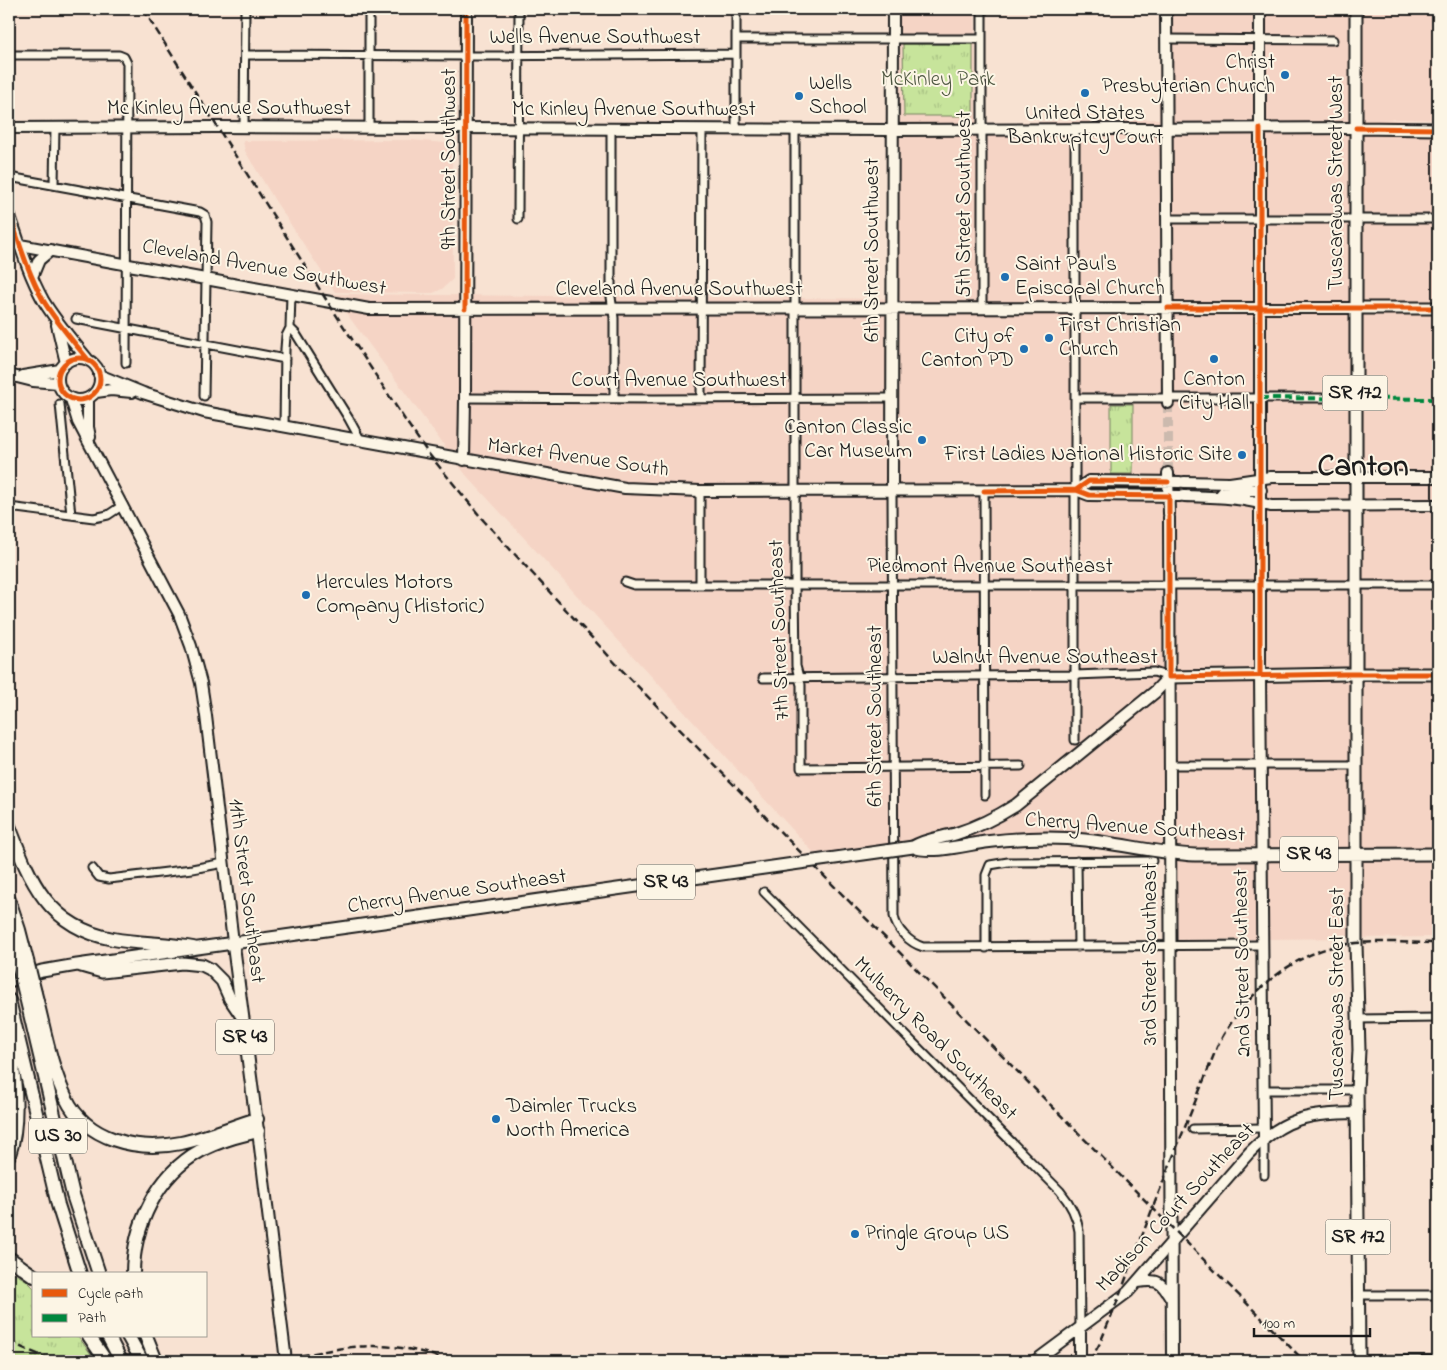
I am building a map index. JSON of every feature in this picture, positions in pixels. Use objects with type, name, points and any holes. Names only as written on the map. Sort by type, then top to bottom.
[{"type":"highway","points":[[9,826],[34,885],[49,905],[69,922],[87,931],[113,939],[171,943],[194,948]]},
{"type":"highway","points":[[9,900],[20,930],[22,962]]},
{"type":"highway","name":"US 30","points":[[9,924],[22,962],[30,995],[73,1195],[98,1272]]},
{"type":"highway","points":[[30,995],[65,1097],[77,1116],[105,1137],[133,1144],[167,1145],[257,1125]]},
{"type":"highway","name":"US 30","points":[[9,1001],[58,1205],[79,1272]]},
{"type":"highway","points":[[9,1041],[15,1112],[9,1155]]},
{"type":"highway","points":[[134,1272],[136,1243],[143,1221],[158,1190],[185,1161],[207,1148],[257,1125]]},
{"type":"highway","points":[[9,1258],[32,1275]]},
{"type":"highway","points":[[129,1338],[139,1357]]},
{"type":"highway","points":[[147,1338],[154,1358]]},
{"type":"highway","points":[[91,1340],[106,1361]]},
{"type":"highway","points":[[111,1342],[121,1361]]},
{"type":"main road","name":"Tuscarawas Street West","points":[[1355,477],[1356,9]]},
{"type":"main road","points":[[1356,128],[1438,129]]},
{"type":"main road","points":[[1356,308],[1438,308]]},
{"type":"main road","name":"Tuscarawas Street East","points":[[1355,477],[1359,1361]]},
{"type":"main road","name":"Walnut Avenue Southeast","points":[[1169,677],[1438,674]]},
{"type":"main road","name":"Cherry Avenue Southeast","points":[[9,981],[42,971],[77,965],[913,847],[924,841],[973,828],[1016,805],[1155,692],[1169,677]]},
{"type":"main road","name":"Cherry Avenue Southeast","points":[[913,847],[926,850],[1014,839],[1066,838],[1129,846],[1169,854],[1195,856],[1356,854]]},
{"type":"main road","name":"SR 43","points":[[1356,854],[1438,854]]},
{"type":"main road","name":"11th Street Southeast","points":[[233,942],[257,1125]]},
{"type":"main road","points":[[77,965],[102,972],[182,963],[202,965],[210,969],[222,981],[230,999],[243,1018]]},
{"type":"street","points":[[244,127],[245,9]]},
{"type":"street","points":[[369,9],[369,128]]},
{"type":"street","name":"9th Street Southwest","points":[[464,460],[466,398],[466,9]]},
{"type":"street","points":[[518,219],[519,9]]},
{"type":"street","points":[[736,9],[736,129]]},
{"type":"street","name":"6th Street Southwest","points":[[892,492],[893,9]]},
{"type":"street","name":"5th Street Southwest","points":[[982,9],[982,309]]},
{"type":"street","points":[[1166,9],[1168,401]]},
{"type":"street","name":"2nd Street Southeast","points":[[1260,9],[1260,675],[1264,1175]]},
{"type":"street","points":[[736,39],[982,39]]},
{"type":"street","points":[[1166,40],[1333,40]]},
{"type":"street","name":"Wells Avenue Southwest","points":[[244,55],[520,56],[736,54]]},
{"type":"street","points":[[9,55],[119,55],[124,57],[127,63],[126,363]]},
{"type":"street","name":"Mc Kinley Avenue Southwest","points":[[9,128],[982,130],[1356,128]]},
{"type":"street","points":[[54,185],[55,128]]},
{"type":"street","points":[[611,128],[611,297],[614,398]]},
{"type":"street","points":[[701,398],[702,129]]},
{"type":"street","name":"7th Street Southeast","points":[[795,129],[794,585],[796,666],[801,685],[801,768],[893,768]]},
{"type":"street","points":[[1074,129],[1075,740]]},
{"type":"street","points":[[9,176],[200,212],[205,215],[207,222],[204,396]]},
{"type":"street","points":[[9,213],[42,299],[57,321],[95,366],[99,375],[99,385],[92,395],[77,400],[71,399],[65,395],[58,383],[63,367],[57,321]]},
{"type":"street","points":[[1167,219],[1438,219]]},
{"type":"street","name":"Cleveland Avenue Southwest","points":[[9,243],[369,309],[1356,308]]},
{"type":"street","points":[[32,277],[39,260],[51,250]]},
{"type":"street","points":[[284,427],[286,336],[290,328],[291,294]]},
{"type":"street","points":[[76,319],[285,359]]},
{"type":"street","points":[[290,328],[296,334],[334,394],[361,441]]},
{"type":"street","points":[[14,376],[63,367],[76,358],[89,361]]},
{"type":"street","name":"Market Avenue South","points":[[99,375],[142,393],[204,412],[625,488],[700,491],[892,492],[1076,490],[1088,495],[1112,495],[1169,485]]},
{"type":"street","points":[[14,376],[32,381],[58,383]]},
{"type":"street","name":"Market Avenue South","points":[[92,395],[110,390],[142,393]]},
{"type":"street","name":"11th Street Southeast","points":[[92,395],[88,427],[92,448]]},
{"type":"street","name":"Court Avenue Southwest","points":[[466,398],[892,398]]},
{"type":"street","points":[[1075,398],[1168,401],[1260,398],[1355,398]]},
{"type":"street","name":"11th Street Southeast","points":[[71,399],[78,422],[179,614],[191,646],[201,683],[233,942]]},
{"type":"street","points":[[60,404],[71,516]]},
{"type":"street","name":"Market Avenue South","points":[[1182,489],[1203,482],[1261,485],[1271,477],[1438,477]]},
{"type":"street","name":"Market Avenue South","points":[[1076,490],[1089,482],[1112,482],[1169,485],[1220,497],[1261,502],[1271,506],[1438,505]]},
{"type":"street","points":[[1112,482],[1112,495]]},
{"type":"street","name":"3rd Street Southeast","points":[[1169,485],[1169,946],[1172,1361]]},
{"type":"street","points":[[1220,497],[1225,490],[1261,485]]},
{"type":"street","points":[[700,491],[700,585]]},
{"type":"street","points":[[984,491],[984,795]]},
{"type":"street","name":"6th Street Southeast","points":[[892,492],[894,916],[896,924],[906,936],[913,943],[923,947],[986,948]]},
{"type":"street","points":[[9,506],[71,516],[100,517],[110,514],[123,505]]},
{"type":"street","name":"Piedmont Avenue Southeast","points":[[625,582],[634,585],[1261,584],[1356,586],[1438,584]]},
{"type":"street","name":"Walnut Avenue Southeast","points":[[763,678],[1075,675],[1154,672],[1169,677]]},
{"type":"street","points":[[1169,765],[1356,765]]},
{"type":"street","points":[[893,768],[1021,766]]},
{"type":"street","points":[[1077,861],[1078,947]]},
{"type":"street","name":"Cherry Avenue Southeast","points":[[986,948],[986,874],[989,866],[1008,862],[1152,861]]},
{"type":"street","points":[[92,868],[98,877],[108,879],[192,869],[224,863]]},
{"type":"street","name":"Mulberry Road Southeast","points":[[764,892],[1060,1192],[1076,1215],[1079,1230],[1080,1328]]},
{"type":"street","points":[[986,948],[1262,945]]},
{"type":"street","points":[[1357,1019],[1438,1018]]},
{"type":"street","points":[[1263,1090],[1357,1090]]},
{"type":"street","name":"Madison Court Southeast","points":[[1035,1361],[1117,1302],[1138,1282],[1264,1133],[1299,1119],[1321,1114],[1358,1114]]},
{"type":"street","name":"11th Street Southeast","points":[[257,1125],[286,1361]]},
{"type":"street","points":[[1193,1130],[1264,1133]]},
{"type":"street","points":[[1138,1282],[1150,1280],[1158,1282],[1164,1286],[1171,1298]]},
{"type":"street","points":[[1359,1295],[1438,1295]]},
{"type":"street","points":[[1080,1328],[1080,1361]]},
{"type":"street","points":[[1359,1361],[1438,1360]]},
{"type":"shaded area","points":[[900,9],[975,9],[976,124],[1159,119],[1160,9],[1438,9],[1438,120],[1382,119],[1438,123],[1438,937],[1175,940],[1176,847],[1161,847],[1111,838],[1039,832],[814,853],[466,475],[332,294],[898,299]]},
{"type":"shaded area","points":[[411,140],[445,143],[452,150],[453,279],[442,289],[433,293],[335,292],[274,199],[245,151],[243,141]]},
{"type":"green space","name":"McKinley Park","points":[[903,44],[973,44],[973,116],[904,116]]},
{"type":"green space","points":[[1111,404],[1133,404],[1133,474],[1111,474]]},
{"type":"green space","points":[[9,1270],[32,1286],[32,1338],[79,1338],[96,1361],[9,1361]]},
{"type":"tunnel","points":[[1168,403],[1168,473]]},
{"type":"railway","points":[[143,9],[327,301],[405,420],[428,453],[484,521],[618,666],[731,782],[1304,1361]]},
{"type":"railway","points":[[1090,1361],[1100,1343],[1117,1302],[1217,1047],[1237,1014],[1264,985],[1280,972],[1314,953],[1332,947],[1357,943],[1438,943]]},
{"type":"railway","points":[[9,1342],[54,1361]]},
{"type":"railway","points":[[277,1361],[342,1348],[363,1346],[404,1348],[449,1361]]},
{"type":"marked path","points":[[1260,398],[1438,399]]},
{"type":"cycle path","points":[[465,309],[466,9]]},
{"type":"cycle path","points":[[1356,128],[1438,129]]},
{"type":"cycle path","points":[[1260,129],[1260,675]]},
{"type":"cycle path","points":[[9,213],[28,268],[43,300],[59,324],[89,361]]},
{"type":"cycle path","points":[[1168,308],[1438,308]]},
{"type":"cycle path","points":[[79,358],[94,364],[100,379],[94,394],[79,400],[64,394],[58,379],[64,364],[79,358]]},
{"type":"cycle path","points":[[1076,490],[1089,481],[1168,482]]},
{"type":"cycle path","points":[[984,491],[1076,490],[1089,495],[1169,496],[1169,514]]},
{"type":"cycle path","points":[[1169,517],[1169,677],[1438,674]]},
{"type":"place","name":"Christ Presbyterian Church","points":[[1285,75]]},
{"type":"place","name":"United States Bankruptcy Court","points":[[1085,93]]},
{"type":"place","name":"Wells School","points":[[799,96]]},
{"type":"place","name":"Saint Paul's Episcopal Church","points":[[1005,277]]},
{"type":"place","name":"First Christian Church","points":[[1049,338]]},
{"type":"place","name":"City of Canton PD","points":[[1024,349]]},
{"type":"place","name":"Canton City Hall","points":[[1214,359]]},
{"type":"place","name":"Canton Classic Car Museum","points":[[922,440]]},
{"type":"place","name":"First Ladies National Historic Site","points":[[1242,455]]},
{"type":"place","name":"Hercules Motors Company (Historic)","points":[[306,595]]},
{"type":"place","name":"Daimler Trucks North America","points":[[496,1119]]},
{"type":"place","name":"Pringle Group US","points":[[855,1234]]},
{"type":"district","name":"Canton","points":[[1363,467]]}]
